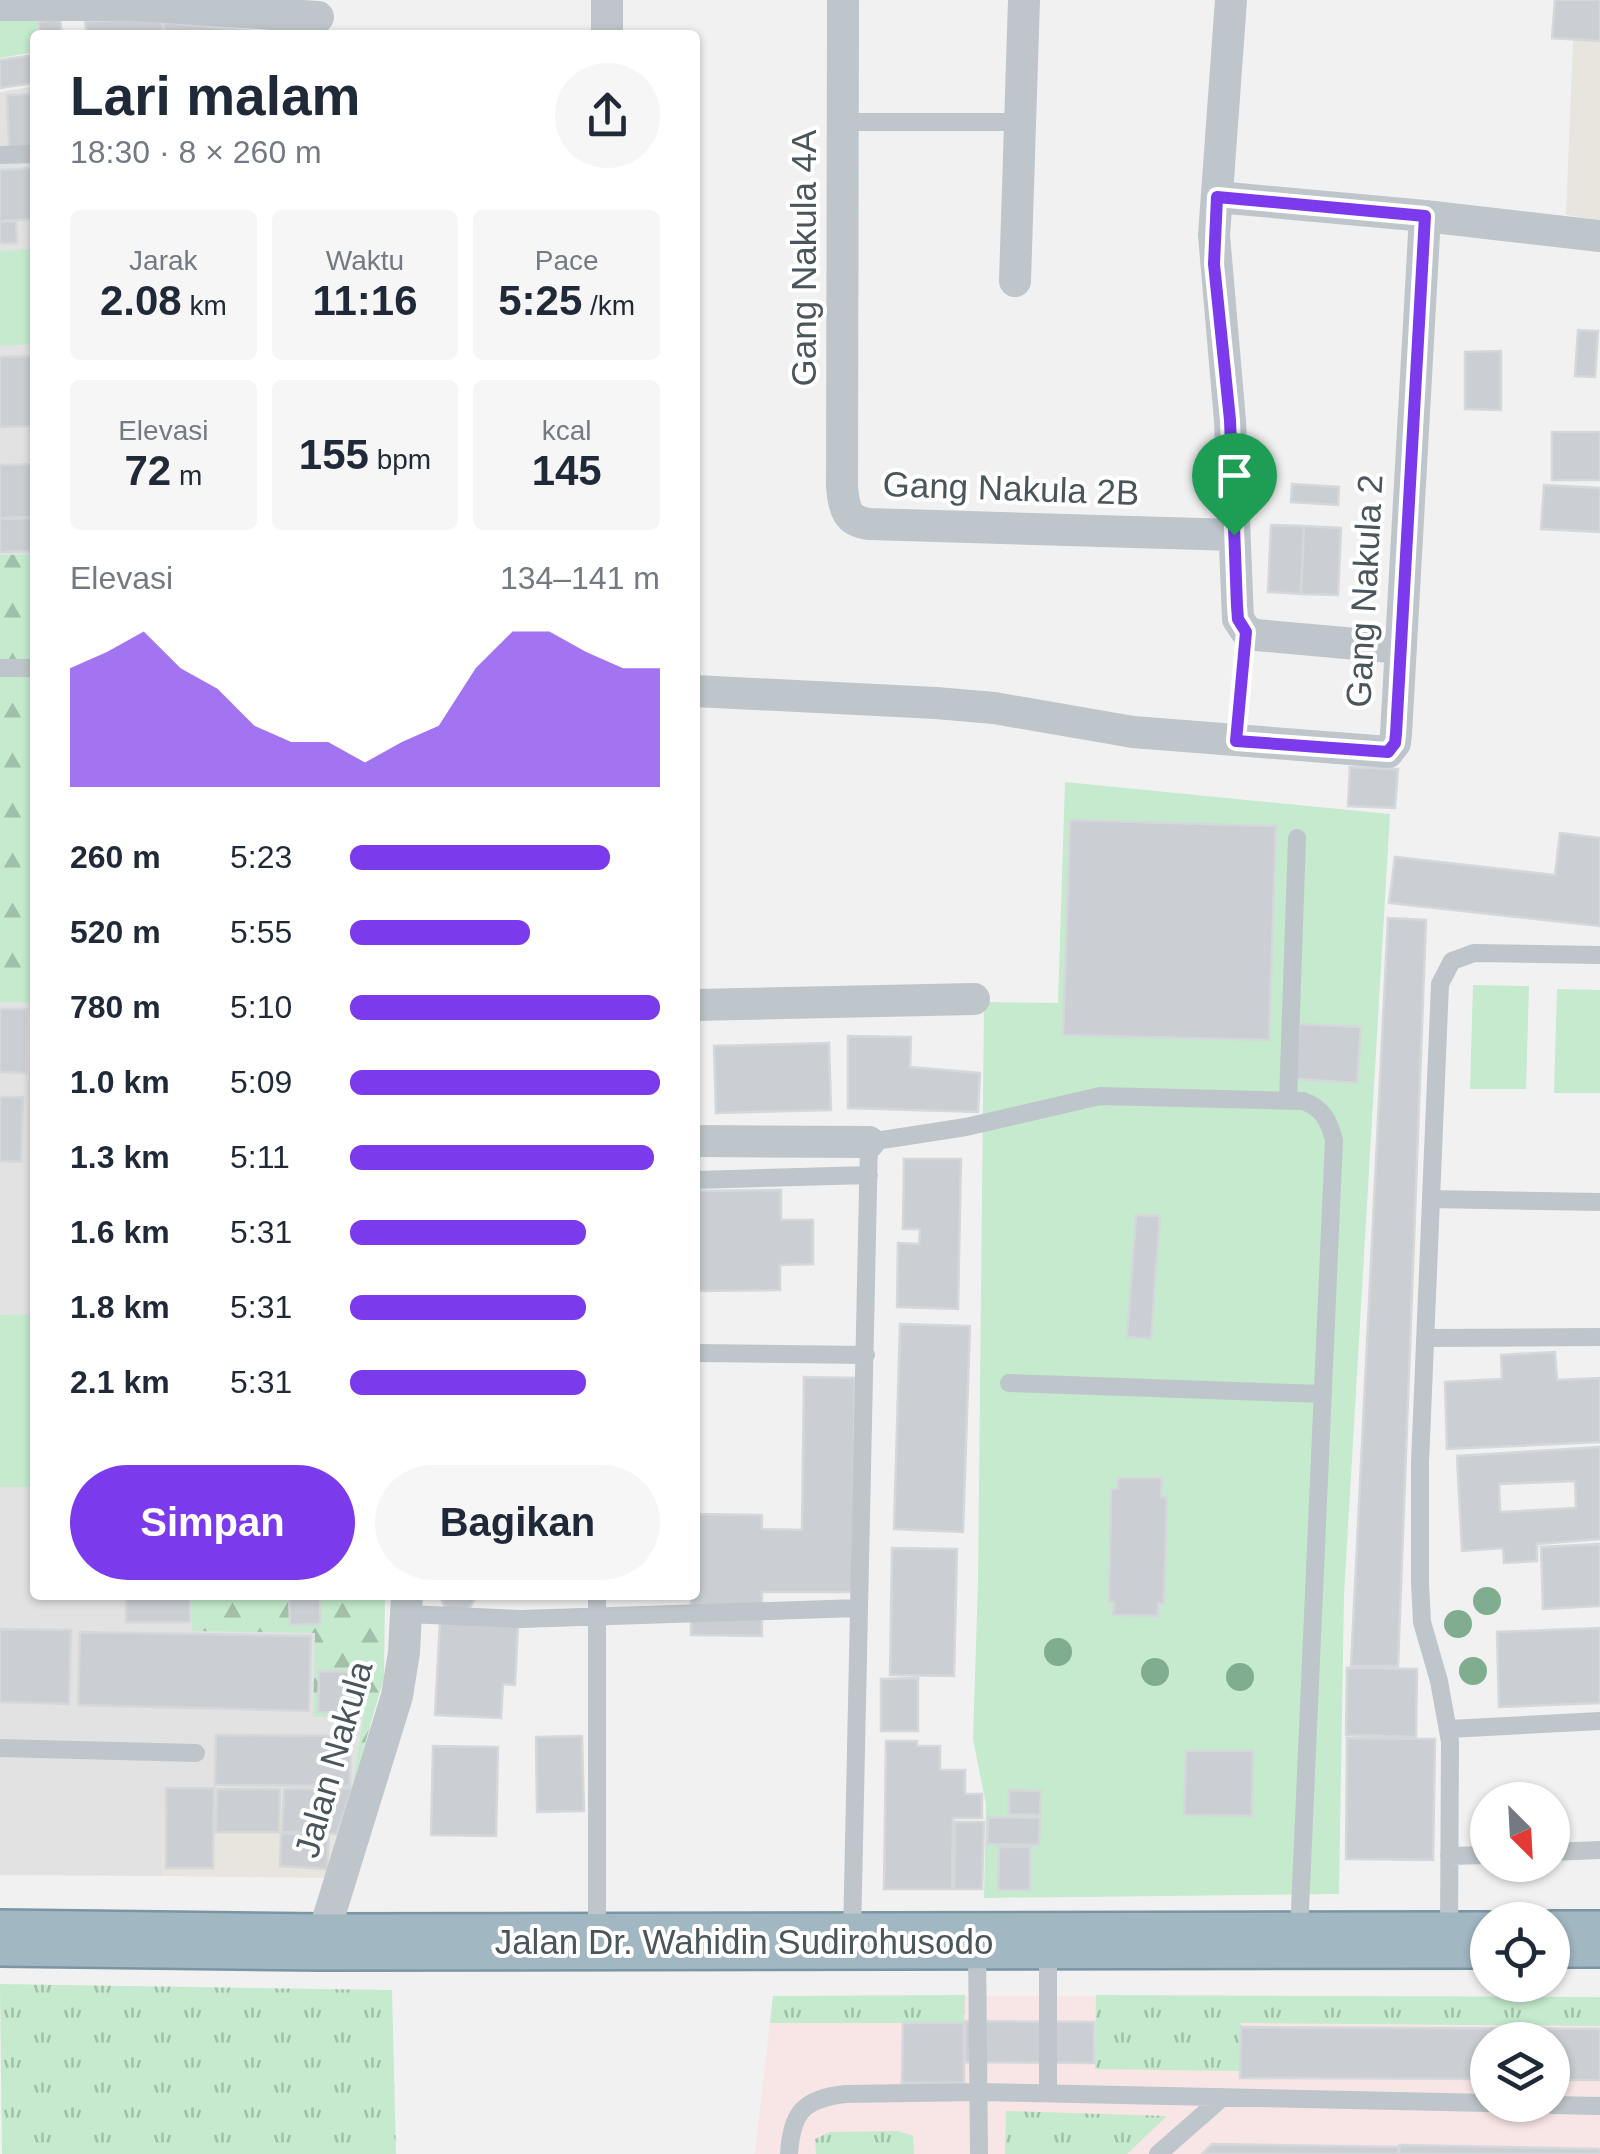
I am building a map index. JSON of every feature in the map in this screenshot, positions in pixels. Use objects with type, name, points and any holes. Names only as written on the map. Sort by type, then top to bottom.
[{"type":"highway","name":"Jalan Dr. Wahidin Sudirohusodo","points":[[0,1938],[322,1942],[1468,1940]]},
{"type":"highway","points":[[1570,1940],[1600,1939]]},
{"type":"street","points":[[606,0],[607,30]]},
{"type":"street","name":"Gang Nakula 4A","points":[[843,0],[842,487],[848,516]]},
{"type":"street","points":[[1014,280],[1024,0]]},
{"type":"street","points":[[1232,0],[1214,264],[1230,420],[1238,619],[1246,632],[1270,637],[1401,648]]},
{"type":"street","points":[[0,5],[136,3],[318,17]]},
{"type":"street","points":[[1217,197],[1600,236]]},
{"type":"street","name":"Gang Nakula 2","points":[[700,690],[936,702],[994,708],[1121,731],[1388,752],[1395,743],[1425,216]]},
{"type":"street","name":"Gang Nakula 2B","points":[[848,516],[870,524],[1234,535]]},
{"type":"street","points":[[700,1005],[974,1000]]},
{"type":"street","points":[[700,1142],[869,1158]]},
{"type":"street","name":"Jalan Nakula","points":[[322,1942],[397,1696],[407,1605]]},
{"type":"lane","points":[[843,122],[1020,122]]},
{"type":"lane","points":[[0,156],[30,154]]},
{"type":"lane","points":[[1236,741],[1246,632]]},
{"type":"lane","points":[[0,668],[30,668]]},
{"type":"lane","points":[[1288,1100],[1296,838]]},
{"type":"lane","points":[[1468,1940],[1449,1856],[1449,1728],[1422,1622],[1420,1480],[1440,984],[1452,961],[1474,953],[1600,955]]},
{"type":"lane","points":[[700,1179],[869,1158],[966,1127],[1100,1096],[1288,1100],[1315,1105],[1324,1114],[1334,1140],[1298,1940]]},
{"type":"lane","points":[[852,1941],[869,1158]]},
{"type":"lane","points":[[1431,1199],[1600,1202]]},
{"type":"lane","points":[[1426,1338],[1600,1337]]},
{"type":"lane","points":[[700,1353],[866,1356]]},
{"type":"lane","points":[[1008,1383],[1323,1394]]},
{"type":"lane","points":[[597,1600],[597,1942]]},
{"type":"lane","points":[[407,1605],[521,1619],[858,1608]]},
{"type":"lane","points":[[1449,1728],[1600,1721]]},
{"type":"lane","points":[[0,1748],[196,1753]]},
{"type":"lane","points":[[1570,1851],[1600,1850]]},
{"type":"lane","points":[[1449,1856],[1470,1855]]},
{"type":"lane","points":[[977,1941],[979,2154]]},
{"type":"lane","points":[[1048,1941],[1048,2093]]},
{"type":"lane","points":[[789,2154],[791,2134],[800,2112],[806,2104],[824,2096],[978,2092],[1470,2104]]},
{"type":"lane","points":[[1158,2154],[1223,2098]]},
{"type":"lane","points":[[1570,2105],[1600,2106]]},
{"type":"shaded area","points":[[1554,0],[1600,0],[1600,220],[1566,215],[1573,40],[1551,38]]},
{"type":"shaded area","points":[[30,87],[30,554],[0,555],[0,92]]},
{"type":"shaded area","points":[[0,1002],[30,1003],[30,1600],[367,1600],[363,1718],[352,1788],[165,1786],[162,1876],[0,1875]]},
{"type":"shaded area","points":[[164,1786],[352,1788],[326,1878],[162,1876]]},
{"type":"shaded area","points":[[773,1996],[1470,1997],[1470,2002],[1570,2002],[1570,1997],[1600,1997],[1600,2154],[755,2154]]},
{"type":"green space","points":[[0,14],[36,14],[38,30],[30,30],[30,53],[0,58]]},
{"type":"green space","points":[[30,249],[30,344],[0,346],[0,251]]},
{"type":"green space","points":[[30,554],[30,1003],[0,1002],[0,555]]},
{"type":"green space","points":[[1065,782],[1390,814],[1344,1595],[1339,1894],[984,1898],[986,1805],[973,1739],[984,1002],[1058,1003]]},
{"type":"green space","points":[[1473,985],[1529,986],[1526,1089],[1470,1089]]},
{"type":"green space","points":[[1557,989],[1600,990],[1600,1093],[1554,1093]]},
{"type":"green space","points":[[30,1314],[30,1487],[0,1487],[0,1315]]},
{"type":"green space","points":[[192,1600],[385,1600],[384,1678],[352,1788],[363,1718],[313,1717],[315,1633],[192,1631]]},
{"type":"green space","points":[[0,1984],[392,1990],[396,2154],[2,2154]]},
{"type":"green space","points":[[965,1995],[964,2023],[770,2023],[773,1996]]},
{"type":"green space","points":[[1096,1995],[1470,1996],[1470,2002],[1570,2002],[1570,1997],[1600,1997],[1600,2026],[1570,2026],[1570,2022],[1241,2023],[1239,2071],[1095,2069]]},
{"type":"green space","points":[[1006,2111],[1167,2116],[1127,2154],[1005,2154]]},
{"type":"green space","points":[[898,2131],[913,2136],[914,2154],[816,2154],[815,2139],[830,2132]]},
{"type":"building","points":[[1555,0],[1600,0],[1600,41],[1552,38]]},
{"type":"building","points":[[60,19],[61,30],[39,30],[38,22]]},
{"type":"building","points":[[161,19],[163,30],[86,30],[85,21]]},
{"type":"building","points":[[163,22],[242,30],[164,30]]},
{"type":"building","points":[[30,56],[30,84],[0,88],[0,60]]},
{"type":"building","points":[[30,94],[30,147],[9,148],[7,95]]},
{"type":"building","points":[[30,168],[30,219],[0,221],[0,170]]},
{"type":"building","points":[[16,221],[17,243],[0,243],[0,222]]},
{"type":"building","points":[[1578,330],[1598,331],[1595,377],[1575,376]]},
{"type":"building","points":[[1501,351],[1501,410],[1465,409],[1465,352]]},
{"type":"building","points":[[30,356],[30,426],[0,427],[0,357]]},
{"type":"building","points":[[1552,432],[1600,432],[1600,480],[1552,480]]},
{"type":"building","points":[[30,464],[30,517],[0,518],[0,465]]},
{"type":"building","points":[[1292,484],[1339,487],[1338,505],[1291,502]]},
{"type":"building","points":[[1544,485],[1600,488],[1600,532],[1541,529]]},
{"type":"building","points":[[30,518],[30,551],[0,552],[0,519]]},
{"type":"building","points":[[1271,525],[1304,526],[1301,594],[1268,592]]},
{"type":"building","points":[[1304,526],[1341,528],[1338,595],[1301,594]]},
{"type":"building","points":[[1350,767],[1398,769],[1395,808],[1348,806]]},
{"type":"building","points":[[1070,820],[1276,826],[1269,1040],[1063,1035]]},
{"type":"building","points":[[1560,833],[1600,838],[1600,926],[1389,903],[1395,857],[1555,875]]},
{"type":"building","points":[[1388,918],[1426,920],[1398,1666],[1351,1666]]},
{"type":"building","points":[[0,1009],[27,1009],[26,1073],[0,1072]]},
{"type":"building","points":[[1299,1024],[1361,1027],[1357,1083],[1296,1079]]},
{"type":"building","points":[[848,1036],[911,1037],[910,1067],[980,1073],[978,1112],[848,1108]]},
{"type":"building","points":[[829,1043],[831,1110],[716,1113],[714,1046]]},
{"type":"building","points":[[0,1097],[23,1097],[21,1162],[0,1161]]},
{"type":"building","points":[[904,1159],[961,1159],[958,1309],[897,1307],[898,1243],[919,1244],[920,1229],[903,1229]]},
{"type":"building","points":[[781,1190],[781,1220],[813,1220],[813,1264],[780,1265],[780,1290],[700,1291],[700,1191]]},
{"type":"building","points":[[1136,1215],[1160,1216],[1151,1339],[1127,1337]]},
{"type":"building","points":[[900,1324],[970,1326],[963,1532],[894,1529]]},
{"type":"building","points":[[1555,1352],[1557,1380],[1600,1378],[1600,1442],[1447,1449],[1445,1382],[1502,1379],[1501,1355]]},
{"type":"building","points":[[804,1377],[855,1378],[852,1592],[762,1592],[762,1636],[691,1635],[691,1600],[700,1600],[700,1514],[762,1515],[762,1529],[802,1530]]},
{"type":"building","points":[[1600,1447],[1600,1539],[1537,1544],[1537,1561],[1504,1563],[1503,1548],[1462,1551],[1457,1456]],"holes":[[[1575,1481],[1576,1508],[1500,1512],[1499,1484]]]},
{"type":"building","points":[[1118,1478],[1162,1478],[1161,1497],[1167,1497],[1164,1603],[1158,1604],[1158,1616],[1113,1615],[1114,1602],[1109,1602],[1111,1490],[1118,1488]]},
{"type":"building","points":[[1600,1544],[1600,1606],[1543,1609],[1541,1547]]},
{"type":"building","points":[[892,1548],[957,1549],[954,1676],[890,1675]]},
{"type":"building","points":[[126,1600],[190,1600],[190,1622],[126,1622]]},
{"type":"building","points":[[289,1600],[320,1600],[320,1624],[290,1625]]},
{"type":"building","points":[[442,1600],[474,1600],[469,1609],[446,1609]]},
{"type":"building","points":[[440,1620],[518,1624],[515,1685],[503,1684],[501,1718],[435,1715]]},
{"type":"building","points":[[1600,1628],[1600,1703],[1499,1707],[1497,1632]]},
{"type":"building","points":[[0,1629],[71,1630],[69,1704],[0,1702]]},
{"type":"building","points":[[80,1632],[311,1636],[309,1711],[78,1705]]},
{"type":"building","points":[[1347,1668],[1417,1669],[1416,1737],[1346,1735]]},
{"type":"building","points":[[319,1671],[357,1672],[356,1713],[318,1712]]},
{"type":"building","points":[[918,1678],[918,1731],[881,1731],[881,1679]]},
{"type":"building","points":[[216,1735],[351,1736],[350,1786],[215,1785]]},
{"type":"building","points":[[582,1736],[584,1811],[537,1812],[536,1737]]},
{"type":"building","points":[[1347,1738],[1435,1739],[1433,1860],[1346,1859]]},
{"type":"building","points":[[886,1741],[940,1746],[940,1770],[965,1770],[965,1794],[982,1794],[982,1818],[953,1818],[952,1889],[884,1889]]},
{"type":"building","points":[[433,1746],[498,1747],[496,1836],[431,1835]]},
{"type":"building","points":[[1186,1751],[1253,1751],[1252,1816],[1184,1815]]},
{"type":"building","points":[[166,1788],[214,1788],[213,1868],[166,1868]]},
{"type":"building","points":[[352,1788],[337,1834],[282,1832],[284,1789]]},
{"type":"building","points":[[217,1789],[280,1789],[279,1832],[216,1832]]},
{"type":"building","points":[[1009,1790],[1041,1791],[1040,1815],[1009,1814]]},
{"type":"building","points":[[988,1817],[1040,1818],[1039,1845],[987,1844]]},
{"type":"building","points":[[955,1822],[984,1822],[982,1889],[954,1889]]},
{"type":"building","points":[[281,1833],[329,1835],[327,1869],[280,1866]]},
{"type":"building","points":[[999,1847],[1030,1847],[1030,1890],[998,1890]]},
{"type":"building","points":[[965,2021],[1094,2022],[1094,2063],[965,2062]]},
{"type":"building","points":[[903,2023],[964,2023],[964,2083],[902,2083]]},
{"type":"building","points":[[1241,2027],[1470,2028],[1470,2079],[1240,2078]]},
{"type":"building","points":[[1570,2029],[1600,2029],[1600,2080],[1570,2080]]},
{"type":"building","points":[[1212,2144],[1398,2147],[1398,2154],[1202,2154]]},
{"type":"building","points":[[1400,2145],[1600,2149],[1600,2154],[1399,2154]]},
{"type":"route","points":[[1217,197],[1425,216],[1396,734],[1388,752],[1236,741],[1246,632],[1238,619],[1234,535],[1230,420],[1214,264],[1217,197]]}]
